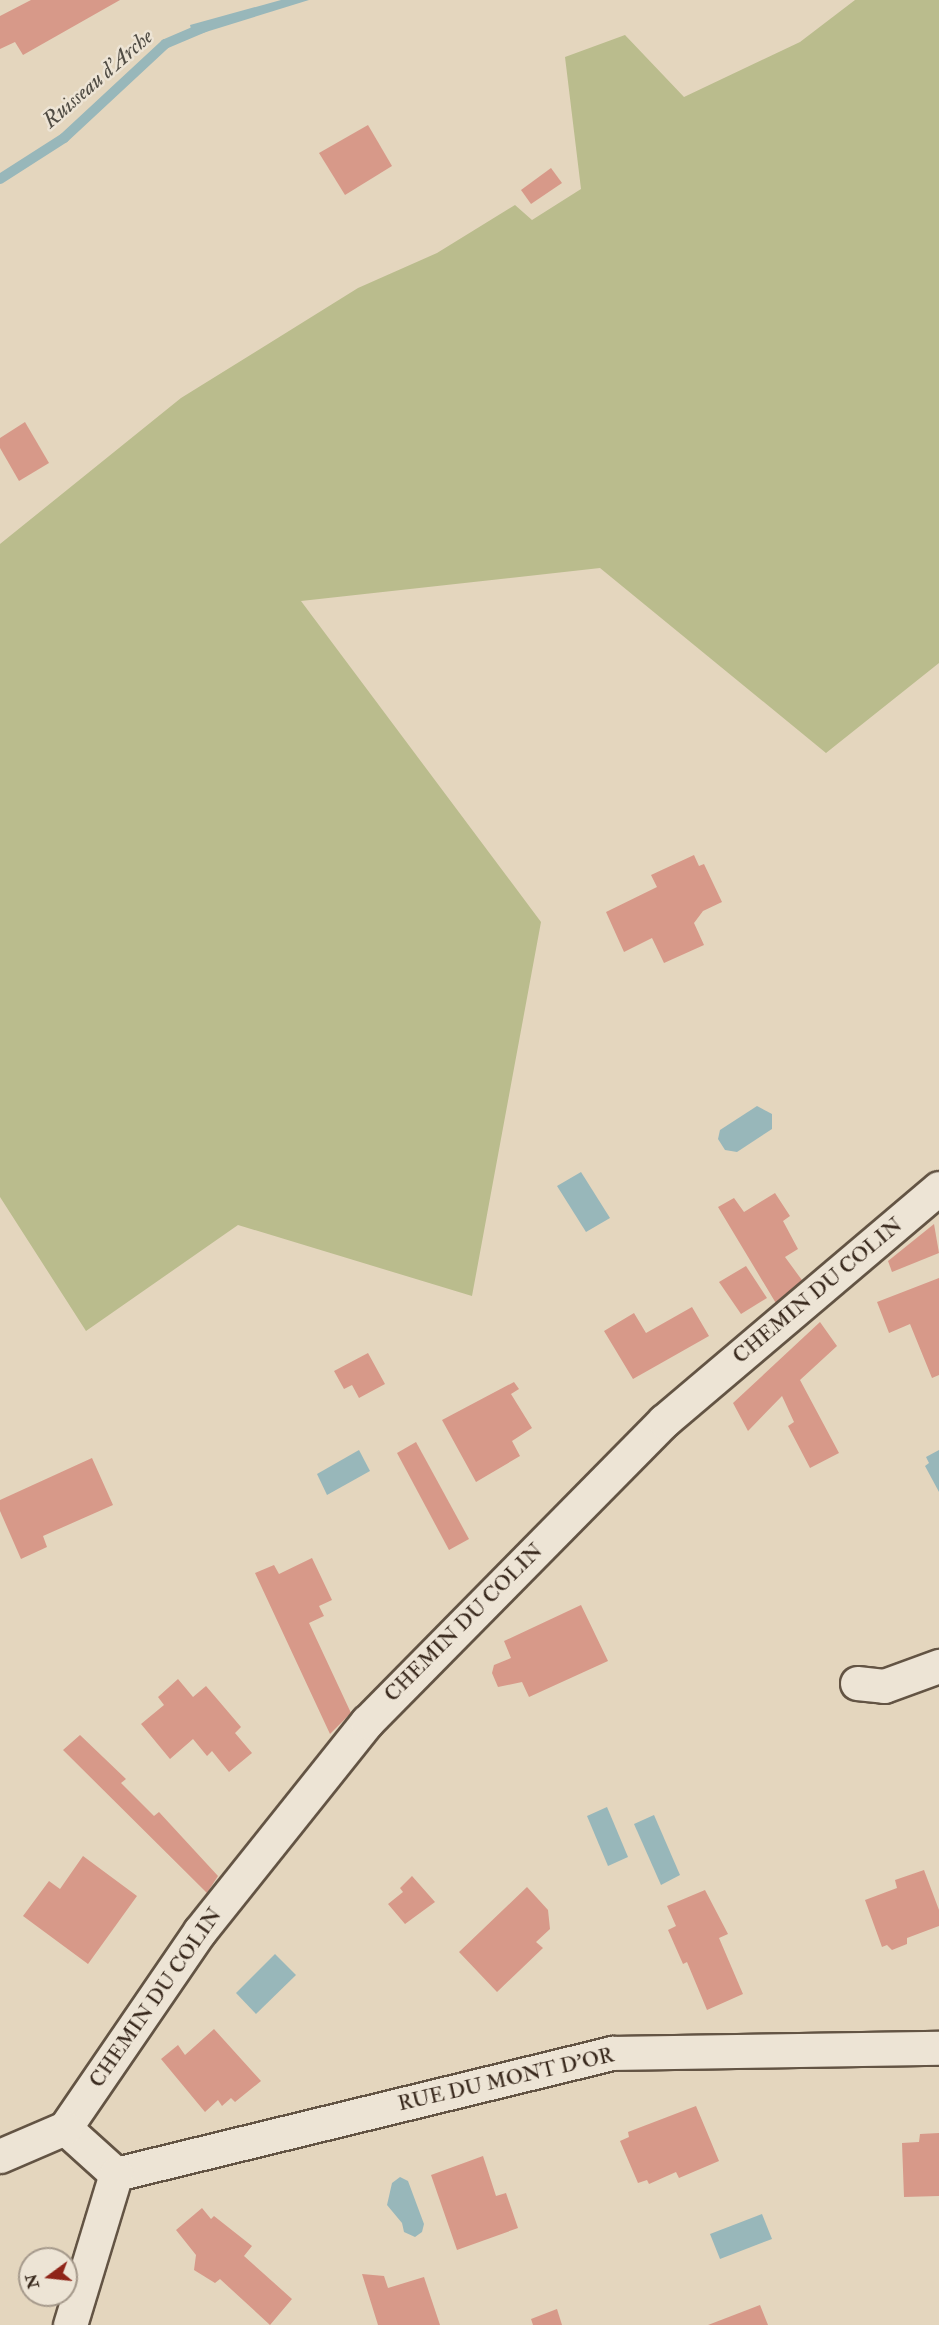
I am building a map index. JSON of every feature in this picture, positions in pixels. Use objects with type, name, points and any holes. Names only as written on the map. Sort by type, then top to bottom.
[{"type":"street","name":"CHEMIN DU COLIN","points":[[65,2128],[200,1931],[367,1722],[664,1421],[939,1188]]},
{"type":"street","points":[[857,1683],[884,1686],[939,1666]]},
{"type":"street","name":"RUE DU MONT D'OR","points":[[116,2174],[612,2053],[939,2048]]},
{"type":"street","points":[[0,2156],[65,2128],[116,2174],[70,2325]]},
{"type":"green space","points":[[855,0],[939,0],[939,663],[826,753],[600,568],[301,601],[541,922],[472,1296],[238,1225],[86,1331],[0,1197],[0,544],[181,398],[358,288],[437,253],[515,205],[532,220],[581,189],[565,57],[625,35],[684,97],[800,42]]},
{"type":"water","points":[[281,0],[309,0],[193,36],[190,25]]},
{"type":"water","points":[[757,1106],[772,1114],[772,1129],[737,1152],[725,1150],[718,1139],[720,1130]]},
{"type":"water","points":[[581,1172],[610,1218],[586,1232],[557,1186]]},
{"type":"water","points":[[359,1450],[370,1471],[327,1495],[317,1474]]},
{"type":"water","points":[[939,1450],[939,1492],[925,1466],[929,1463],[926,1457]]},
{"type":"water","points":[[607,1807],[628,1857],[608,1866],[587,1816]]},
{"type":"water","points":[[654,1815],[680,1875],[661,1885],[634,1824]]},
{"type":"water","points":[[275,1954],[296,1975],[256,2014],[236,1993]]},
{"type":"water","points":[[400,2177],[408,2181],[424,2224],[422,2232],[415,2237],[404,2232],[402,2223],[387,2205],[392,2183]]},
{"type":"water","points":[[762,2214],[772,2239],[720,2259],[710,2234]]},
{"type":"building","points":[[31,0],[120,0],[23,55],[15,42],[0,49],[0,16]]},
{"type":"building","points":[[368,125],[392,166],[345,195],[319,153]]},
{"type":"building","points":[[551,168],[562,183],[531,204],[521,190]]},
{"type":"building","points":[[25,422],[49,463],[19,481],[0,448],[0,438]]},
{"type":"building","points":[[694,855],[699,866],[704,864],[722,902],[703,911],[694,923],[704,945],[664,963],[652,938],[624,952],[606,912],[657,887],[651,875]]},
{"type":"building","points":[[775,1193],[790,1216],[783,1221],[798,1249],[785,1257],[807,1287],[780,1310],[718,1207],[734,1198],[744,1212]]},
{"type":"building","points":[[934,1224],[939,1253],[892,1272],[888,1261]]},
{"type":"building","points":[[746,1266],[767,1298],[741,1314],[719,1282]]},
{"type":"building","points":[[939,1278],[939,1375],[932,1378],[910,1324],[889,1333],[877,1302]]},
{"type":"building","points":[[692,1307],[709,1336],[633,1379],[604,1331],[634,1313],[646,1333]]},
{"type":"building","points":[[820,1322],[837,1346],[800,1380],[839,1453],[810,1468],[788,1426],[794,1422],[782,1396],[748,1431],[733,1403]]},
{"type":"building","points":[[368,1353],[385,1384],[359,1398],[352,1385],[344,1389],[334,1371]]},
{"type":"building","points":[[514,1382],[519,1389],[511,1394],[532,1428],[512,1441],[520,1456],[476,1482],[442,1420]]},
{"type":"building","points":[[416,1442],[469,1539],[449,1550],[397,1453]]},
{"type":"building","points":[[92,1458],[113,1505],[43,1536],[47,1547],[21,1559],[0,1511],[0,1500]]},
{"type":"building","points":[[312,1558],[332,1600],[319,1606],[324,1616],[309,1623],[351,1713],[330,1734],[255,1573],[274,1565],[279,1574]]},
{"type":"building","points":[[581,1605],[608,1661],[529,1697],[522,1682],[498,1687],[492,1673],[494,1665],[511,1658],[504,1641]]},
{"type":"building","points":[[178,1679],[193,1697],[206,1686],[241,1727],[235,1733],[252,1753],[229,1772],[212,1751],[207,1756],[193,1739],[170,1759],[141,1724],[164,1705],[158,1697]]},
{"type":"building","points":[[80,1735],[126,1779],[121,1783],[154,1816],[159,1812],[218,1876],[207,1893],[63,1750]]},
{"type":"building","points":[[83,1856],[137,1896],[88,1964],[23,1916],[49,1881],[60,1889]]},
{"type":"building","points":[[924,1870],[939,1910],[939,1926],[907,1938],[907,1944],[892,1950],[887,1945],[882,1947],[865,1900],[897,1888],[895,1880]]},
{"type":"building","points":[[412,1876],[435,1902],[405,1924],[388,1904],[403,1892],[400,1888]]},
{"type":"building","points":[[527,1887],[548,1910],[550,1929],[536,1942],[543,1948],[497,1992],[459,1952]]},
{"type":"building","points":[[705,1890],[728,1934],[719,1938],[743,1994],[707,2010],[687,1962],[683,1964],[668,1930],[676,1926],[667,1906]]},
{"type":"building","points":[[214,2029],[261,2081],[235,2102],[231,2098],[222,2106],[218,2100],[205,2112],[161,2059],[178,2045],[185,2055]]},
{"type":"building","points":[[696,2106],[719,2161],[679,2178],[676,2172],[649,2184],[647,2180],[638,2183],[620,2141],[629,2137],[628,2132]]},
{"type":"building","points":[[939,2133],[939,2196],[904,2197],[902,2143],[919,2142],[920,2134]]},
{"type":"building","points":[[483,2156],[496,2196],[506,2193],[518,2228],[457,2250],[431,2175]]},
{"type":"building","points":[[202,2208],[211,2219],[214,2216],[252,2246],[244,2256],[292,2299],[270,2325],[220,2279],[215,2283],[194,2270],[196,2255],[176,2230]]},
{"type":"building","points":[[362,2274],[384,2276],[388,2288],[424,2277],[440,2325],[378,2325]]},
{"type":"building","points":[[760,2305],[768,2325],[708,2325]]},
{"type":"building","points":[[557,2309],[562,2325],[533,2325],[531,2319]]},
{"type":"waterway","name":"Ruisseau d'Arche","points":[[0,179],[64,138],[165,44],[205,27]]}]
